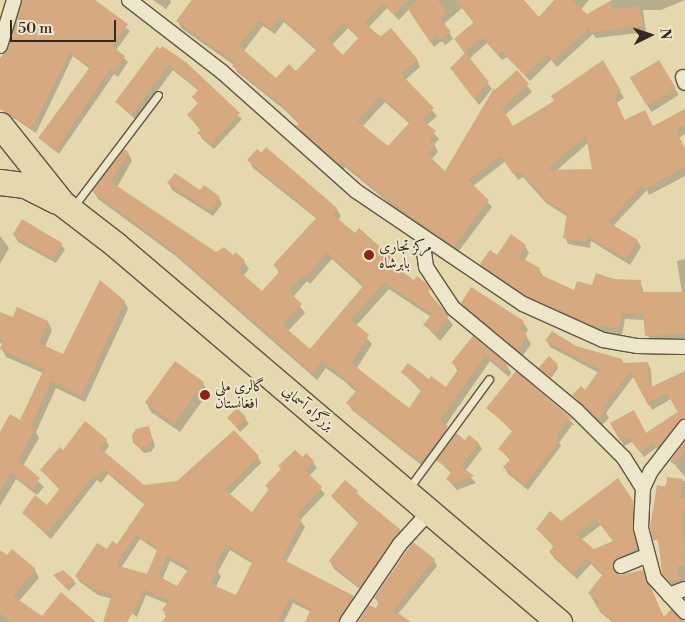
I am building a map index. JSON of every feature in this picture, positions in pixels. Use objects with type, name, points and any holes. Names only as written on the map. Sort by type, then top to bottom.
[{"type":"highway","name":"بزرگراه آسمایی","points":[[0,125],[67,207],[431,510],[559,622]]},
{"type":"highway","points":[[0,182],[25,185],[67,207]]},
{"type":"street","points":[[0,46],[14,0]]},
{"type":"street","points":[[129,0],[222,72],[356,191],[422,238],[523,304],[579,332],[637,346],[685,347]]},
{"type":"street","points":[[422,238],[426,267],[453,308],[489,341],[577,410],[624,458],[643,488]]},
{"type":"street","points":[[685,427],[662,455],[643,488],[641,528],[646,556],[654,578],[685,612]]},
{"type":"street","points":[[347,622],[400,544],[431,510]]},
{"type":"street","points":[[621,566],[646,556]]},
{"type":"street","points":[[668,595],[685,590]]},
{"type":"lane","points":[[67,207],[158,95]]},
{"type":"lane","points":[[407,491],[488,379]]},
{"type":"building","points":[[23,0],[95,0],[128,24],[112,46],[125,56],[114,72],[110,69],[56,149],[38,138],[90,67],[70,52],[32,128],[0,108],[0,58],[8,49]]},
{"type":"building","points":[[192,0],[408,0],[394,14],[383,3],[364,22],[380,37],[391,28],[418,60],[401,74],[434,108],[422,120],[436,131],[429,139],[436,144],[427,154],[445,171],[494,88],[495,90],[517,70],[529,84],[502,108],[513,126],[554,101],[551,96],[603,60],[621,91],[614,96],[624,120],[645,110],[653,126],[685,109],[685,126],[676,131],[685,148],[685,167],[645,189],[642,185],[608,222],[638,240],[626,259],[587,235],[586,242],[563,238],[567,213],[540,197],[542,194],[519,171],[513,174],[501,156],[468,180],[489,200],[454,246],[395,205],[341,161],[339,164],[296,126],[299,123],[281,104],[232,66],[235,62],[176,21]],"holes":[[[280,16],[317,49],[296,71],[289,64],[276,78],[239,46],[259,20],[271,29]],[[344,23],[359,37],[343,55],[327,39]],[[380,96],[410,122],[388,146],[357,121]],[[586,136],[592,169],[546,170]]]},
{"type":"building","points":[[419,0],[437,0],[447,12],[440,18],[451,32],[441,39],[437,35],[430,42],[407,8]]},
{"type":"building","points":[[456,0],[524,0],[539,17],[554,0],[572,0],[587,14],[611,1],[612,9],[640,6],[643,26],[591,32],[589,28],[553,61],[547,54],[525,75],[502,51],[498,55],[483,37],[465,52],[489,82],[474,99],[450,68],[465,53],[454,39],[474,22]]},
{"type":"building","points":[[157,46],[160,49],[162,46],[187,63],[240,113],[211,144],[197,133],[201,129],[187,115],[198,103],[192,97],[199,89],[169,65],[132,115],[115,102]]},
{"type":"building","points":[[659,60],[676,88],[647,106],[630,78]]},
{"type":"building","points":[[266,147],[337,208],[332,214],[355,233],[359,228],[396,261],[393,265],[414,280],[417,276],[426,283],[430,289],[428,292],[449,316],[436,334],[423,325],[432,314],[384,282],[351,320],[369,335],[351,363],[409,408],[422,389],[401,372],[408,363],[429,379],[431,376],[446,387],[459,368],[451,363],[473,336],[508,365],[504,370],[485,355],[440,420],[448,426],[421,462],[346,403],[357,390],[338,373],[322,361],[312,373],[172,250],[92,191],[124,149],[129,152],[111,182],[216,252],[224,247],[233,255],[236,252],[245,261],[238,270],[262,291],[280,271],[273,265],[317,217],[247,160],[257,149],[261,153]],"holes":[[[327,252],[364,285],[310,349],[282,325],[302,304],[288,291],[302,275],[306,277]]]},
{"type":"building","points":[[175,173],[200,190],[204,185],[220,197],[210,211],[167,183]]},
{"type":"building","points":[[22,219],[62,243],[53,259],[13,234]]},
{"type":"building","points":[[511,234],[526,245],[518,256],[540,268],[537,273],[574,290],[577,281],[592,285],[596,273],[614,279],[641,280],[641,292],[685,292],[685,333],[645,336],[643,313],[622,313],[618,329],[600,325],[600,328],[527,296],[480,264],[490,250],[497,255]]},
{"type":"building","points":[[100,280],[125,301],[97,362],[81,395],[51,381],[31,426],[35,429],[18,460],[40,478],[32,489],[11,472],[0,491],[0,432],[10,414],[20,420],[44,369],[0,349],[4,340],[0,338],[0,312],[13,317],[17,307],[48,321],[39,343],[63,354]]},
{"type":"building","points":[[471,287],[524,321],[520,328],[527,335],[518,350],[461,303]]},
{"type":"building","points":[[552,331],[576,346],[622,359],[623,363],[648,362],[649,388],[685,371],[685,406],[677,411],[667,393],[649,402],[649,407],[630,371],[603,407],[606,410],[598,419],[572,395],[581,386],[585,390],[600,369],[545,341]]},
{"type":"building","points":[[549,356],[558,364],[547,376],[538,368]]},
{"type":"building","points":[[175,361],[204,382],[174,423],[145,402]]},
{"type":"building","points":[[516,371],[573,420],[568,419],[556,437],[559,439],[554,448],[524,485],[503,467],[511,458],[498,449],[513,430],[486,408]]},
{"type":"building","points":[[685,407],[685,417],[657,448],[652,443],[640,452],[628,437],[620,441],[610,423],[634,410],[646,433]]},
{"type":"building","points":[[237,408],[246,417],[236,427],[227,418]]},
{"type":"building","points":[[85,421],[107,439],[100,448],[144,485],[177,481],[234,430],[259,456],[225,490],[252,512],[269,489],[265,486],[281,469],[278,466],[295,450],[303,457],[306,453],[314,461],[305,470],[322,487],[295,516],[302,519],[282,559],[354,596],[338,622],[305,622],[311,609],[290,597],[278,622],[162,622],[168,614],[162,610],[169,600],[143,589],[138,605],[127,622],[103,622],[112,594],[94,589],[75,576],[97,543],[107,549],[112,541],[117,544],[145,503],[104,469],[97,477],[94,475],[47,533],[22,513],[35,495],[47,505],[60,488],[40,470],[60,447],[63,450]],"holes":[[[136,534],[158,548],[147,574],[116,565]],[[226,544],[253,561],[236,595],[211,584],[218,569],[214,567]],[[167,555],[189,568],[177,586],[158,576]]]},
{"type":"building","points":[[149,426],[152,440],[147,446],[140,448],[133,443],[132,435],[136,429]]},
{"type":"building","points":[[456,433],[465,440],[469,435],[479,443],[461,466],[474,476],[453,484],[446,479],[452,471],[436,460]]},
{"type":"building","points":[[685,441],[685,452],[673,464],[670,461]]},
{"type":"building","points":[[667,477],[683,479],[680,498],[685,498],[685,511],[682,511],[685,565],[677,566],[680,579],[670,582],[662,574],[658,539],[653,541],[650,527],[657,485],[666,487]]},
{"type":"building","points":[[618,478],[634,502],[632,528],[637,548],[614,560],[613,570],[620,575],[643,570],[664,617],[671,609],[685,622],[613,622],[596,606],[599,602],[588,593],[603,574],[586,558],[573,574],[549,552],[554,545],[536,529],[550,511],[561,521]],"holes":[[[596,519],[613,541],[594,549],[576,534]]]},
{"type":"building","points":[[345,480],[358,491],[356,493],[401,530],[360,587],[329,561],[359,522],[331,496]]},
{"type":"building","points":[[413,542],[435,559],[393,610],[411,622],[358,622],[369,605],[376,608],[379,602],[374,598]]},
{"type":"building","points":[[12,549],[36,569],[13,596],[42,616],[61,592],[96,622],[11,622],[0,613],[0,550],[7,555]]},
{"type":"building","points":[[63,570],[75,581],[66,588],[53,575]]},
{"type":"place","name":"مرکز تجاری بابرشاه","points":[[369,255]]},
{"type":"place","name":"گالری ملی افغانستان","points":[[205,395]]}]
